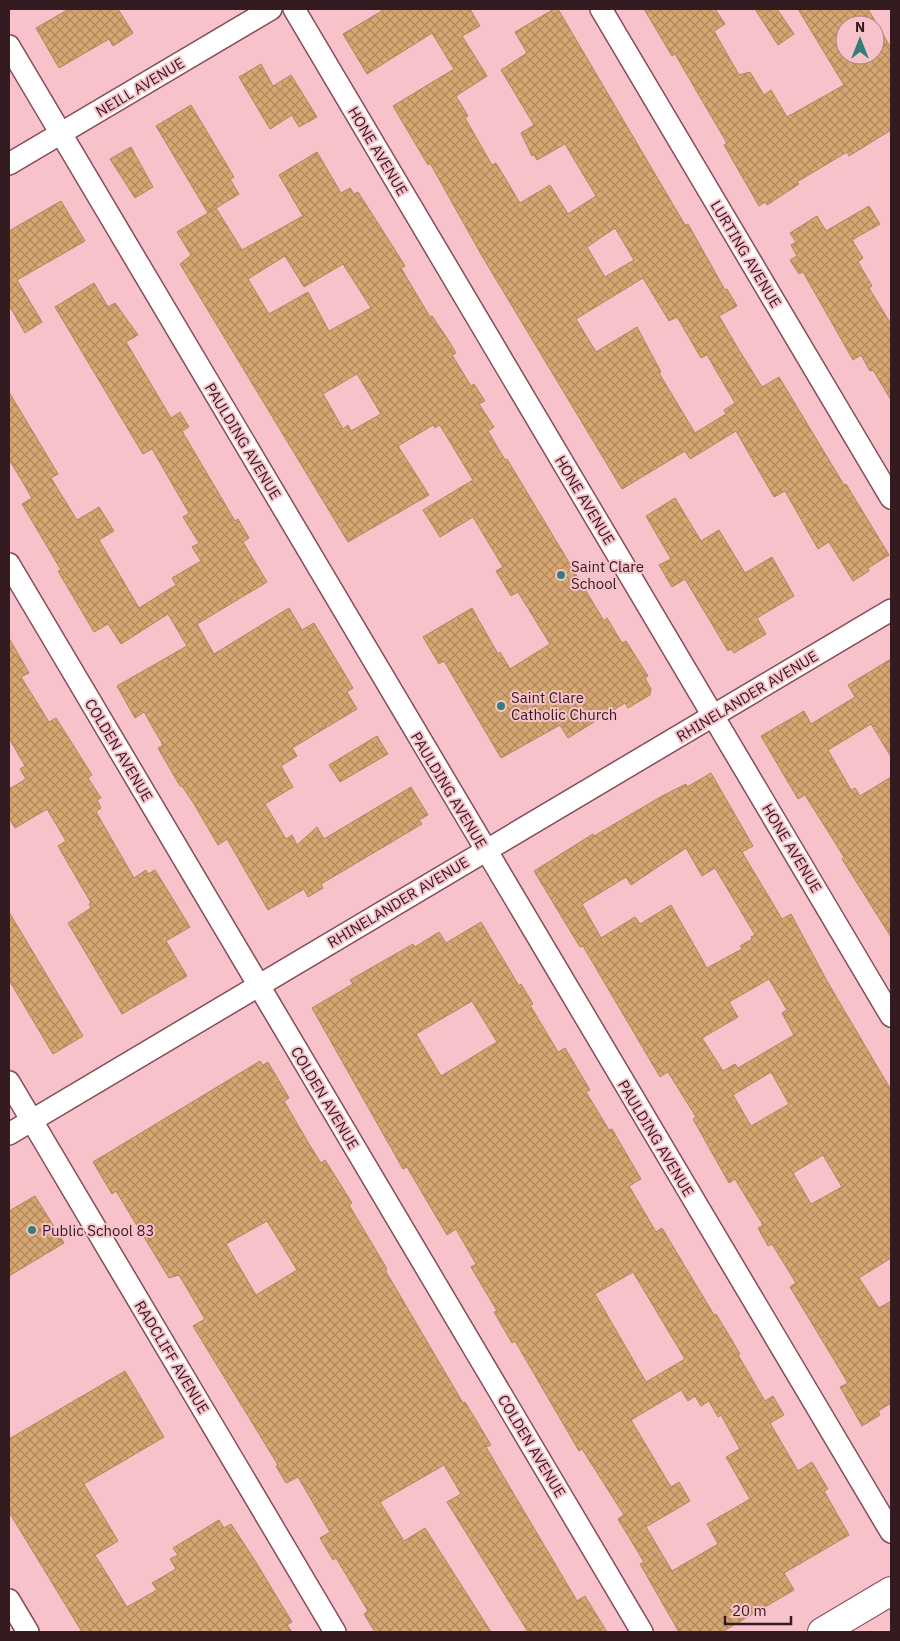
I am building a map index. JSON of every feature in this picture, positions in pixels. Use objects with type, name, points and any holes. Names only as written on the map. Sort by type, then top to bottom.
[{"type":"main road","points":[[822,1632],[891,1591]]},
{"type":"street","name":"NEILL AVENUE","points":[[9,164],[271,9]]},
{"type":"street","name":"HONE AVENUE","points":[[294,9],[891,1016]]},
{"type":"street","name":"LURTING AVENUE","points":[[601,9],[891,498]]},
{"type":"street","name":"PAULDING AVENUE","points":[[9,46],[891,1532]]},
{"type":"street","name":"COLDEN AVENUE","points":[[9,564],[642,1632]]},
{"type":"street","name":"RHINELANDER AVENUE","points":[[9,1134],[891,610]]},
{"type":"street","name":"RADCLIFF AVENUE","points":[[9,1082],[335,1632]]},
{"type":"street","points":[[9,1600],[28,1632]]},
{"type":"building","points":[[69,9],[118,9],[133,33],[113,46],[109,39],[59,68],[36,28]]},
{"type":"building","points":[[385,9],[470,9],[480,26],[462,36],[487,76],[456,96],[468,116],[465,118],[492,165],[496,163],[520,203],[550,185],[568,214],[596,196],[565,144],[537,160],[534,155],[532,156],[521,133],[534,125],[501,70],[527,53],[515,32],[554,9],[558,9],[685,225],[688,224],[725,290],[727,289],[737,306],[719,316],[739,350],[762,387],[779,377],[889,555],[868,568],[869,571],[853,581],[829,542],[818,549],[785,491],[774,497],[736,431],[690,459],[685,451],[622,489],[482,256],[430,163],[428,165],[393,106],[454,69],[432,33],[367,74],[343,34]],"holes":[[[615,228],[634,260],[605,277],[587,247]],[[643,278],[669,321],[677,317],[701,358],[707,355],[735,403],[724,410],[726,414],[695,433],[659,373],[661,372],[637,327],[596,352],[576,319]]]},
{"type":"building","points":[[644,9],[715,9],[725,24],[714,31],[739,75],[750,72],[764,95],[771,90],[787,117],[844,85],[798,9],[868,9],[872,15],[835,15],[835,65],[885,65],[885,38],[891,48],[891,130],[849,156],[847,152],[797,182],[799,184],[767,205],[765,202],[759,206],[724,145],[727,143],[675,54],[672,56]]},
{"type":"building","points":[[755,9],[777,9],[794,34],[778,45]]},
{"type":"building","points":[[261,64],[273,86],[291,75],[317,117],[299,127],[292,115],[270,129],[239,77]]},
{"type":"building","points":[[191,105],[234,177],[230,179],[239,194],[208,213],[156,126]]},
{"type":"building","points":[[131,147],[153,187],[135,198],[110,159]]},
{"type":"building","points":[[317,152],[341,193],[350,188],[354,194],[358,192],[405,266],[401,268],[430,317],[432,316],[456,353],[452,355],[471,386],[474,384],[485,401],[479,404],[494,427],[488,431],[505,460],[507,459],[604,621],[607,618],[622,643],[626,641],[648,676],[645,678],[651,689],[650,695],[628,708],[625,703],[568,738],[560,725],[501,758],[444,661],[439,664],[423,637],[472,608],[498,654],[500,652],[510,669],[550,644],[518,592],[511,596],[496,571],[503,567],[473,517],[440,537],[423,510],[473,480],[441,427],[439,425],[435,428],[433,425],[398,446],[429,495],[348,542],[180,264],[191,255],[177,232],[216,208],[242,250],[303,216],[279,175]],"holes":[[[285,256],[304,287],[343,264],[371,308],[329,331],[308,292],[269,314],[248,279]],[[357,374],[381,414],[351,431],[348,425],[343,429],[323,394]]]},
{"type":"building","points":[[61,201],[85,241],[17,280],[42,322],[25,333],[9,305],[9,231]]},
{"type":"building","points":[[869,206],[880,224],[852,240],[863,258],[858,262],[872,286],[869,288],[891,324],[891,400],[873,370],[870,371],[861,355],[853,360],[803,272],[799,274],[790,260],[797,256],[791,245],[796,242],[790,233],[817,216],[826,231]]},
{"type":"building","points":[[94,283],[108,307],[115,303],[138,335],[126,342],[171,418],[180,412],[189,427],[182,431],[235,521],[238,519],[249,538],[243,542],[267,582],[197,624],[214,654],[289,608],[302,630],[314,623],[353,688],[347,692],[357,709],[292,748],[297,756],[281,766],[293,787],[265,804],[286,839],[292,835],[297,845],[317,827],[324,839],[411,787],[428,815],[419,820],[422,824],[321,884],[323,888],[308,897],[304,889],[268,910],[227,839],[218,845],[194,804],[182,786],[180,786],[158,748],[163,745],[144,712],[135,718],[117,686],[187,646],[168,614],[121,644],[108,624],[94,632],[58,571],[61,570],[22,504],[32,498],[9,459],[9,392],[58,474],[51,478],[77,520],[99,507],[114,531],[99,540],[139,608],[176,585],[172,578],[201,561],[192,547],[199,543],[183,517],[189,513],[152,449],[143,454],[55,307]]},
{"type":"building","points":[[675,498],[701,541],[719,530],[745,573],[772,557],[794,596],[757,618],[766,634],[734,653],[731,649],[728,651],[685,579],[672,587],[659,565],[671,559],[646,516]]},
{"type":"building","points":[[9,638],[29,673],[21,677],[49,722],[56,718],[92,775],[88,778],[101,798],[97,800],[101,808],[96,812],[134,878],[146,870],[148,874],[155,870],[190,927],[166,941],[187,976],[122,1014],[68,923],[91,908],[89,904],[91,903],[58,846],[66,841],[47,809],[15,828],[9,818],[9,789],[26,779],[20,769],[25,766],[9,738]]},
{"type":"building","points":[[891,659],[891,757],[871,724],[828,750],[851,790],[855,788],[860,796],[891,777],[891,937],[842,859],[844,857],[805,795],[798,799],[761,736],[804,711],[811,724],[855,697],[848,685]]},
{"type":"building","points":[[377,736],[388,754],[340,782],[329,765]]},
{"type":"building","points":[[711,773],[753,846],[742,852],[782,919],[791,914],[827,981],[891,1090],[891,1258],[859,1278],[879,1308],[891,1301],[891,1403],[878,1411],[880,1415],[862,1426],[840,1387],[848,1383],[790,1287],[796,1283],[772,1244],[768,1246],[758,1228],[763,1225],[735,1179],[729,1183],[693,1119],[696,1117],[668,1072],[660,1077],[583,946],[580,947],[534,871],[593,834],[594,836],[662,796],[686,784],[687,787]],"holes":[[[686,848],[702,876],[715,868],[755,935],[740,946],[742,949],[707,968],[671,905],[640,924],[635,917],[601,938],[582,904],[626,877],[631,885]],[[769,979],[787,1010],[782,1013],[794,1035],[738,1068],[735,1064],[723,1071],[702,1038],[738,1017],[729,1002]],[[771,1072],[789,1104],[751,1126],[733,1095]],[[823,1155],[842,1187],[811,1204],[793,1173]]]},
{"type":"building","points":[[9,912],[83,1036],[53,1054],[9,980]]},
{"type":"building","points":[[481,922],[519,986],[521,984],[533,1004],[530,1005],[558,1052],[565,1048],[590,1090],[586,1092],[609,1130],[612,1129],[641,1179],[629,1186],[656,1232],[662,1228],[714,1315],[716,1314],[730,1337],[740,1354],[738,1355],[765,1401],[773,1396],[784,1415],[770,1423],[798,1471],[812,1462],[828,1489],[824,1491],[849,1535],[784,1573],[794,1590],[722,1632],[679,1632],[640,1564],[644,1562],[618,1519],[624,1515],[582,1449],[579,1451],[515,1341],[512,1343],[494,1312],[497,1311],[471,1267],[476,1264],[456,1229],[447,1235],[407,1167],[403,1169],[312,1008],[353,984],[350,980],[413,944],[415,947],[439,932],[446,943]],"holes":[[[472,1001],[497,1042],[441,1076],[416,1034]],[[633,1272],[685,1359],[646,1382],[595,1294]],[[681,1390],[688,1401],[695,1396],[701,1406],[709,1401],[718,1417],[721,1415],[740,1449],[726,1457],[750,1499],[707,1524],[718,1544],[672,1571],[646,1527],[690,1501],[679,1482],[671,1487],[631,1420]]]},
{"type":"building","points":[[260,1061],[263,1065],[268,1062],[289,1098],[284,1101],[321,1163],[325,1160],[352,1203],[349,1205],[387,1269],[385,1270],[463,1403],[465,1402],[491,1445],[486,1447],[577,1601],[585,1596],[607,1632],[528,1632],[447,1502],[461,1494],[444,1465],[380,1502],[404,1541],[425,1528],[491,1632],[375,1632],[364,1614],[368,1611],[336,1558],[333,1560],[320,1538],[330,1532],[298,1477],[286,1483],[276,1466],[278,1465],[193,1326],[205,1319],[179,1275],[169,1278],[116,1191],[112,1194],[93,1162]],"holes":[[[267,1221],[297,1270],[256,1295],[226,1244]]]},
{"type":"building","name":"Public School 83","points":[[35,1196],[64,1243],[9,1276],[9,1211]]},
{"type":"building","points":[[125,1371],[164,1437],[84,1484],[118,1541],[95,1555],[127,1607],[157,1590],[152,1583],[176,1569],[170,1559],[178,1555],[173,1548],[219,1520],[224,1528],[231,1524],[254,1559],[292,1622],[287,1625],[292,1632],[82,1632],[9,1512],[9,1439]]},
{"type":"place","name":"Saint Clare School","points":[[561,575]]},
{"type":"place","name":"Saint Clare Catholic Church","points":[[501,706]]},
{"type":"place","name":"Public School 83","points":[[32,1230]]}]
